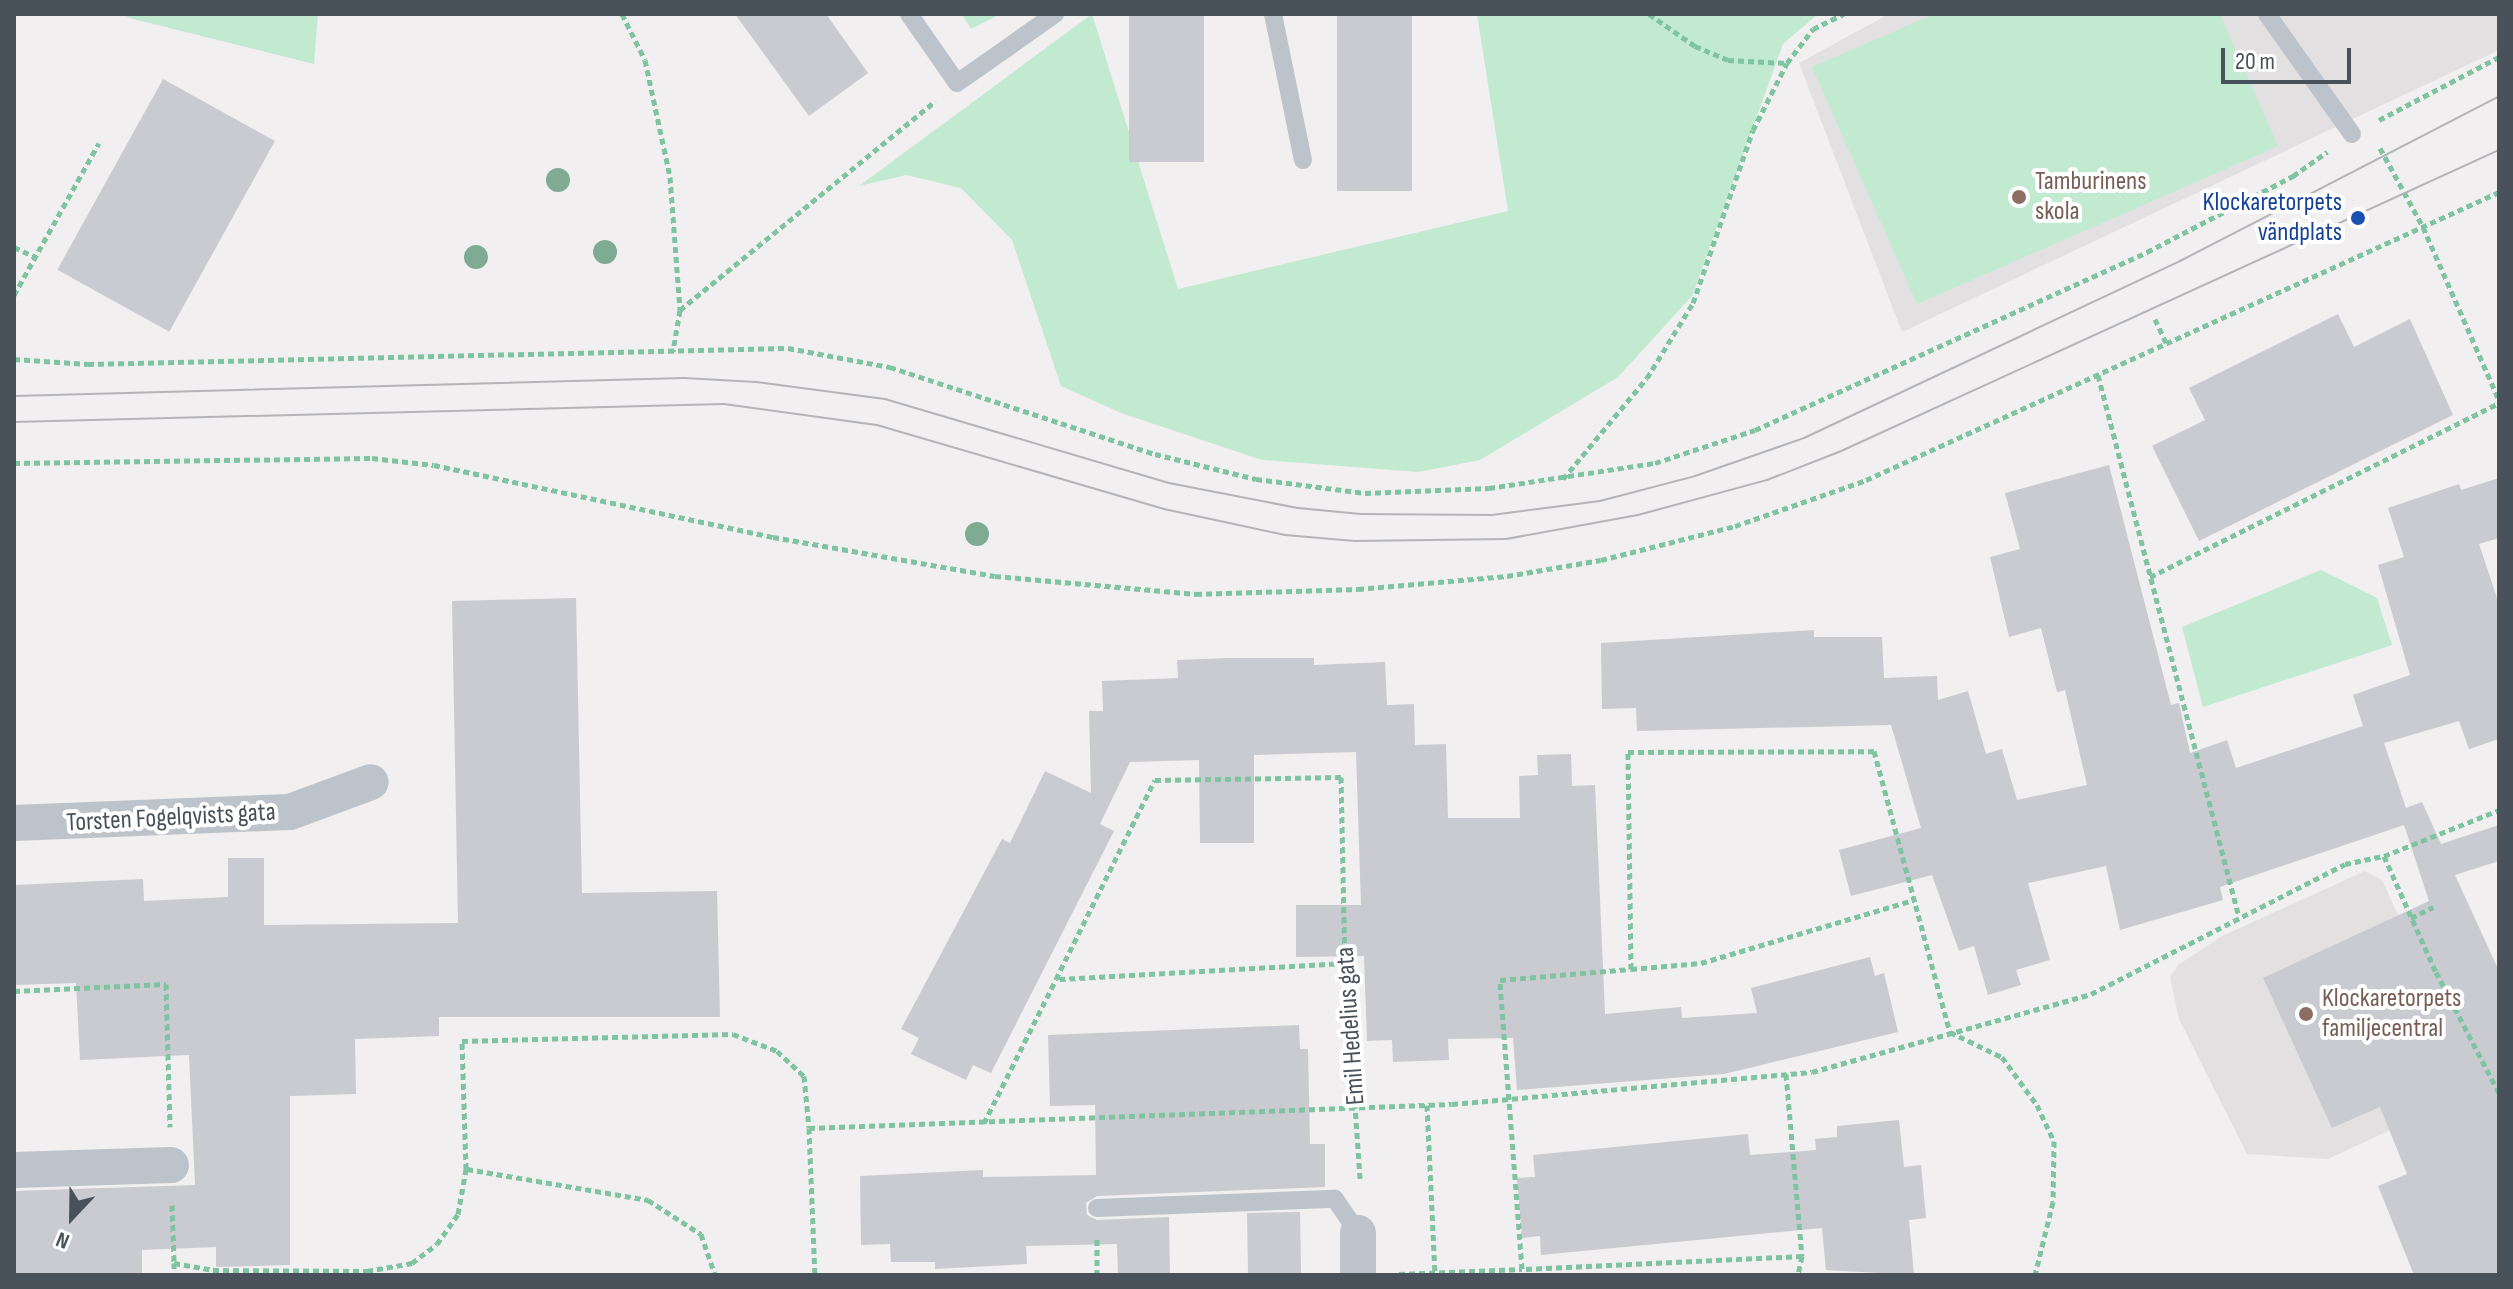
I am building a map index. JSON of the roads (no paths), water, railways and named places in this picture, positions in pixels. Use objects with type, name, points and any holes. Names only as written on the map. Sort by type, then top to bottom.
[{"type":"street","name":"Torsten Fogelqvists gata","points":[[14,823],[290,812],[371,782]]},
{"type":"street","points":[[14,1170],[171,1165]]},
{"type":"street","points":[[1358,1233],[1358,1275]]},
{"type":"lane","points":[[909,14],[957,83],[1055,14]]},
{"type":"lane","points":[[1273,14],[1303,160]]},
{"type":"lane","points":[[2267,14],[2360,130]]},
{"type":"lane","points":[[1097,1208],[1335,1199],[1358,1233]]},
{"type":"tram line","points":[[14,396],[684,378],[756,382],[885,399],[1169,483],[1298,508],[1361,514],[1492,515],[1600,501],[1695,476],[1804,438],[2180,261],[2499,96]]},
{"type":"tram line","points":[[14,422],[724,404],[877,425],[1164,509],[1285,535],[1355,541],[1506,539],[1638,515],[1767,480],[1839,452],[2499,150]]},
{"type":"place","name":"Tamburinens skola","points":[[2019,197]]},
{"type":"place","name":"Klockaretorpets vändplats","points":[[2358,218]]},
{"type":"place","name":"Klockaretorpets familjecentral","points":[[2306,1014]]}]
